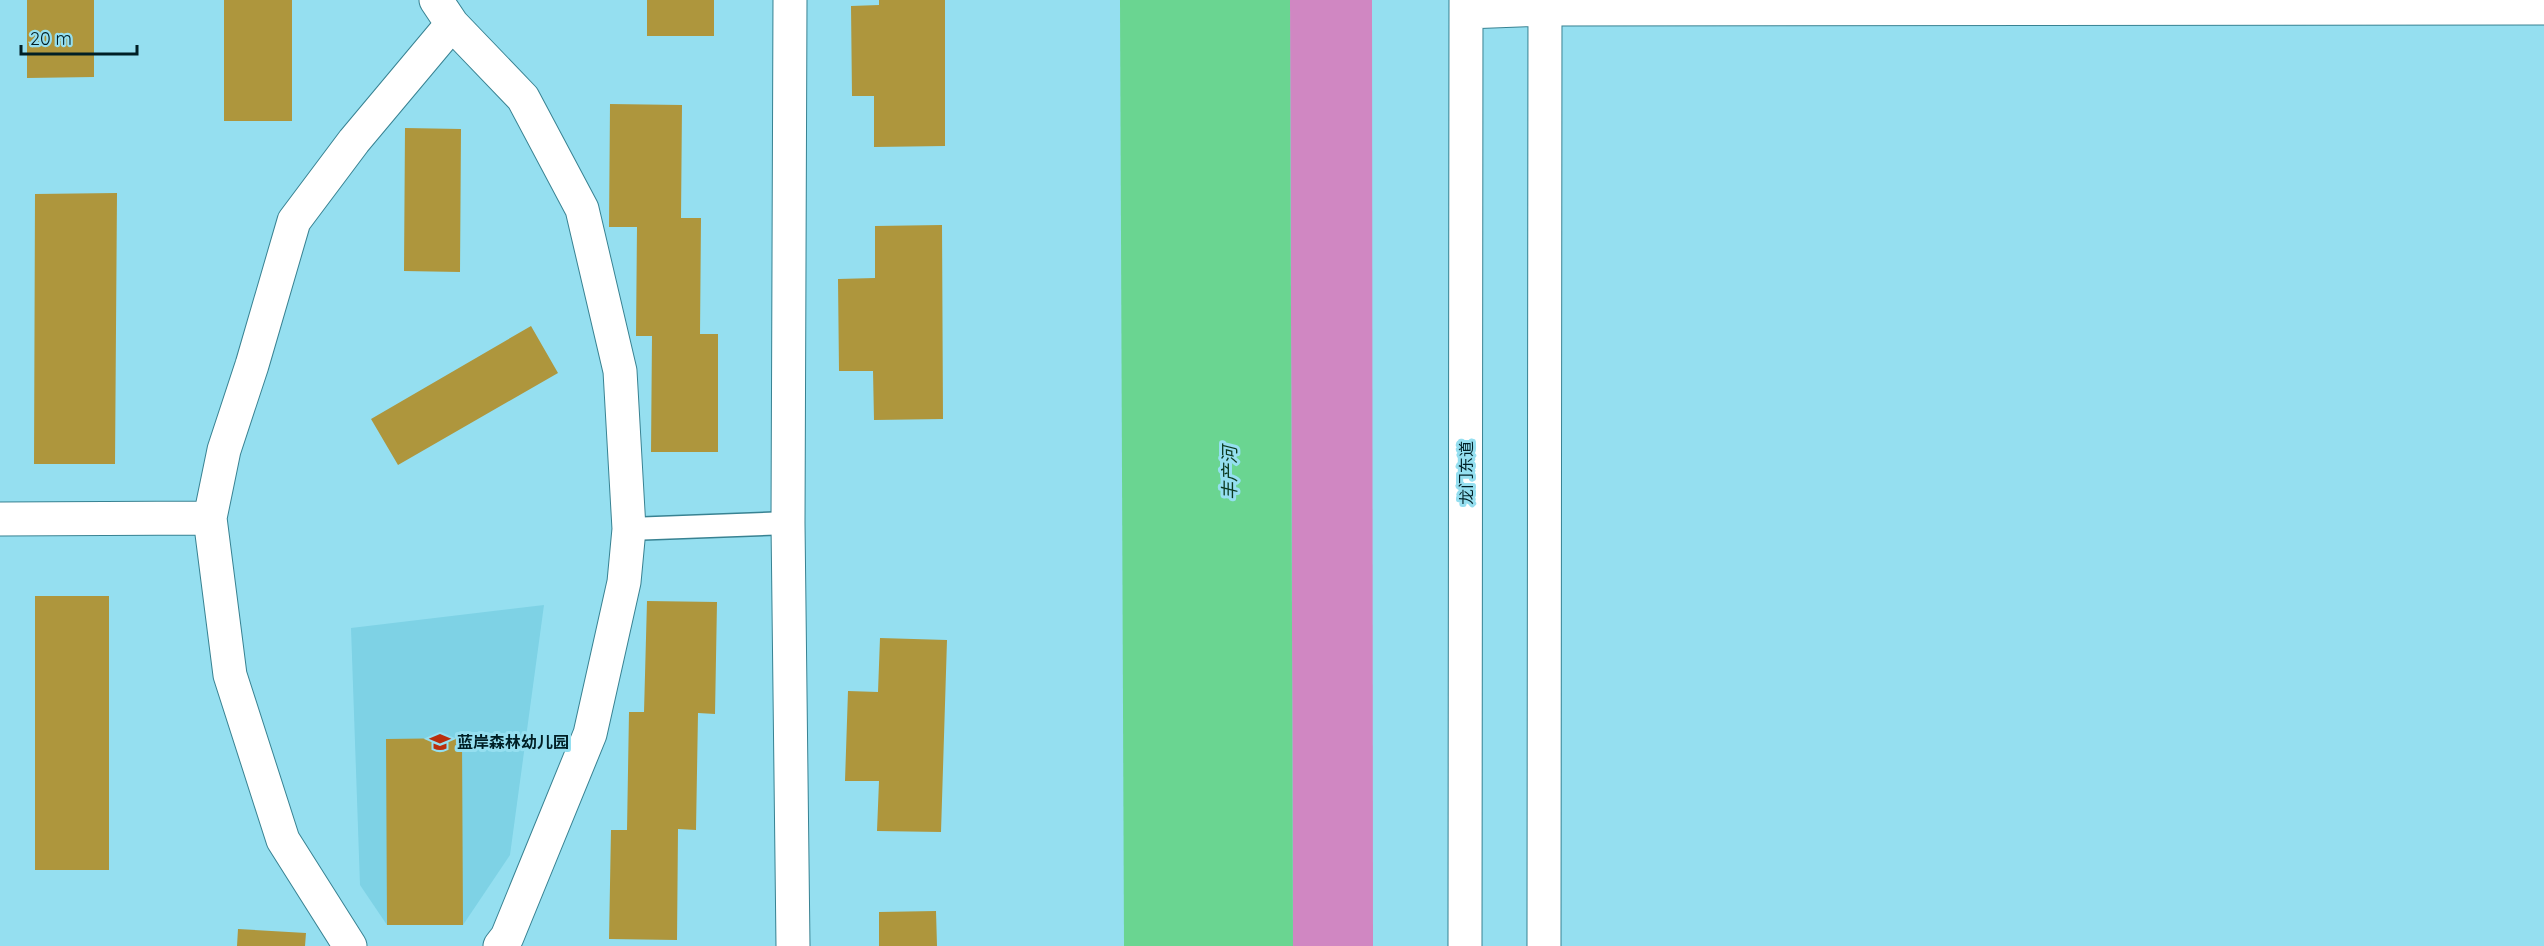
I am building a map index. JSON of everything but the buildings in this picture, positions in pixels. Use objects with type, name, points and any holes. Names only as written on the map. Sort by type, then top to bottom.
[{"type":"street","points":[[790,0],[788,523],[793,946]]},
{"type":"street","points":[[1544,946],[1545,5]]},
{"type":"street","points":[[1466,6],[2544,8]]},
{"type":"street","name":"龙门东道","points":[[1465,946],[1466,6]]},
{"type":"street","points":[[350,946],[283,840],[230,675],[210,518],[224,450],[252,365],[294,221],[354,141],[444,12],[523,98],[582,209],[620,371],[629,529],[624,582],[590,734],[507,937],[500,946]]},
{"type":"street","points":[[0,519],[210,518]]},
{"type":"lane","points":[[629,529],[788,523]]},
{"type":"shaded area","points":[[1290,0],[1372,0],[1373,946],[1293,946]]},
{"type":"shaded area","name":"蓝岸森林幼儿园","points":[[544,605],[510,855],[463,925],[387,925],[360,885],[351,628]]},
{"type":"water","name":"丰产河","points":[[1120,0],[1290,0],[1293,946],[1124,946]]},
{"type":"place","name":"蓝岸森林幼儿园","points":[[440,742]]}]
